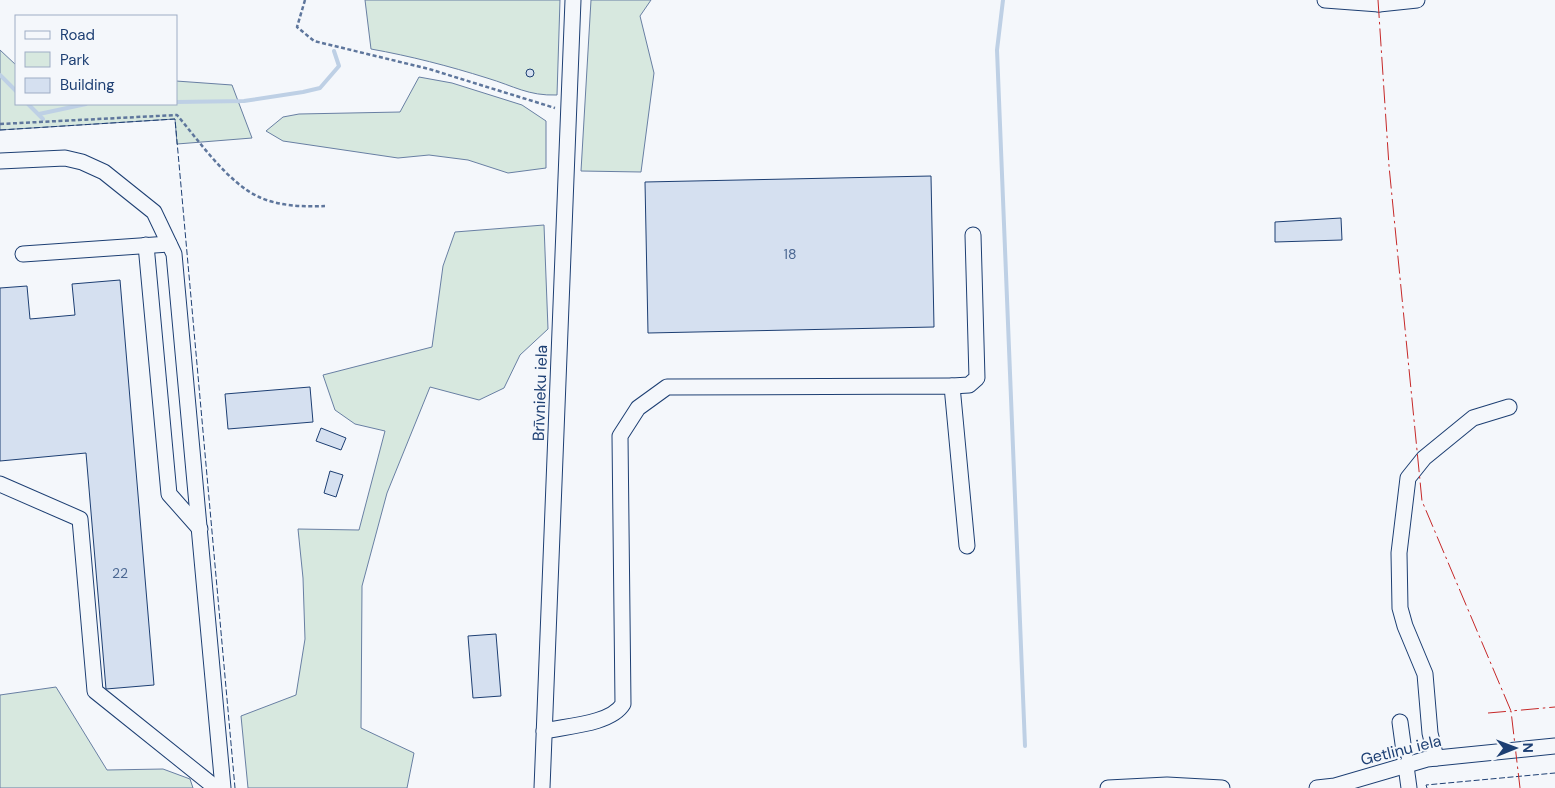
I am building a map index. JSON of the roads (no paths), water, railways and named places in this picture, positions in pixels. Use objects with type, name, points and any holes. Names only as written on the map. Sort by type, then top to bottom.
[{"type":"street","name":"Brīvnieku iela","points":[[542,788],[573,0]]},
{"type":"street","points":[[1325,0],[1378,2],[1418,0]]},
{"type":"street","points":[[0,161],[65,158],[82,162],[96,169],[154,212],[174,254],[223,788]]},
{"type":"street","points":[[544,731],[608,718],[620,710],[623,704],[620,436],[638,408],[667,387],[952,386],[969,384],[977,378],[973,236]]},
{"type":"street","points":[[23,254],[169,244]]},
{"type":"street","points":[[146,245],[169,494],[200,529]]},
{"type":"street","points":[[952,386],[967,546]]},
{"type":"street","points":[[1436,758],[1430,733],[1426,674],[1405,626],[1399,600],[1399,553],[1408,478],[1424,458],[1473,418],[1509,407]]},
{"type":"street","points":[[0,484],[80,519],[94,691],[216,788]]},
{"type":"street","points":[[1400,722],[1409,788]]},
{"type":"street","name":"Getliņu iela","points":[[1317,788],[1335,786],[1405,764],[1436,758],[1555,746]]},
{"type":"street","points":[[1108,788],[1167,785],[1222,788]]},
{"type":"waterway","points":[[1003,0],[997,50],[1025,746]]},
{"type":"waterway","points":[[178,102],[244,101],[320,88],[339,66],[334,51]]},
{"type":"waterway","points":[[0,75],[15,90]]},
{"type":"waterway","points":[[29,105],[43,119]]},
{"type":"waterway","points":[[39,114],[81,105]]}]
